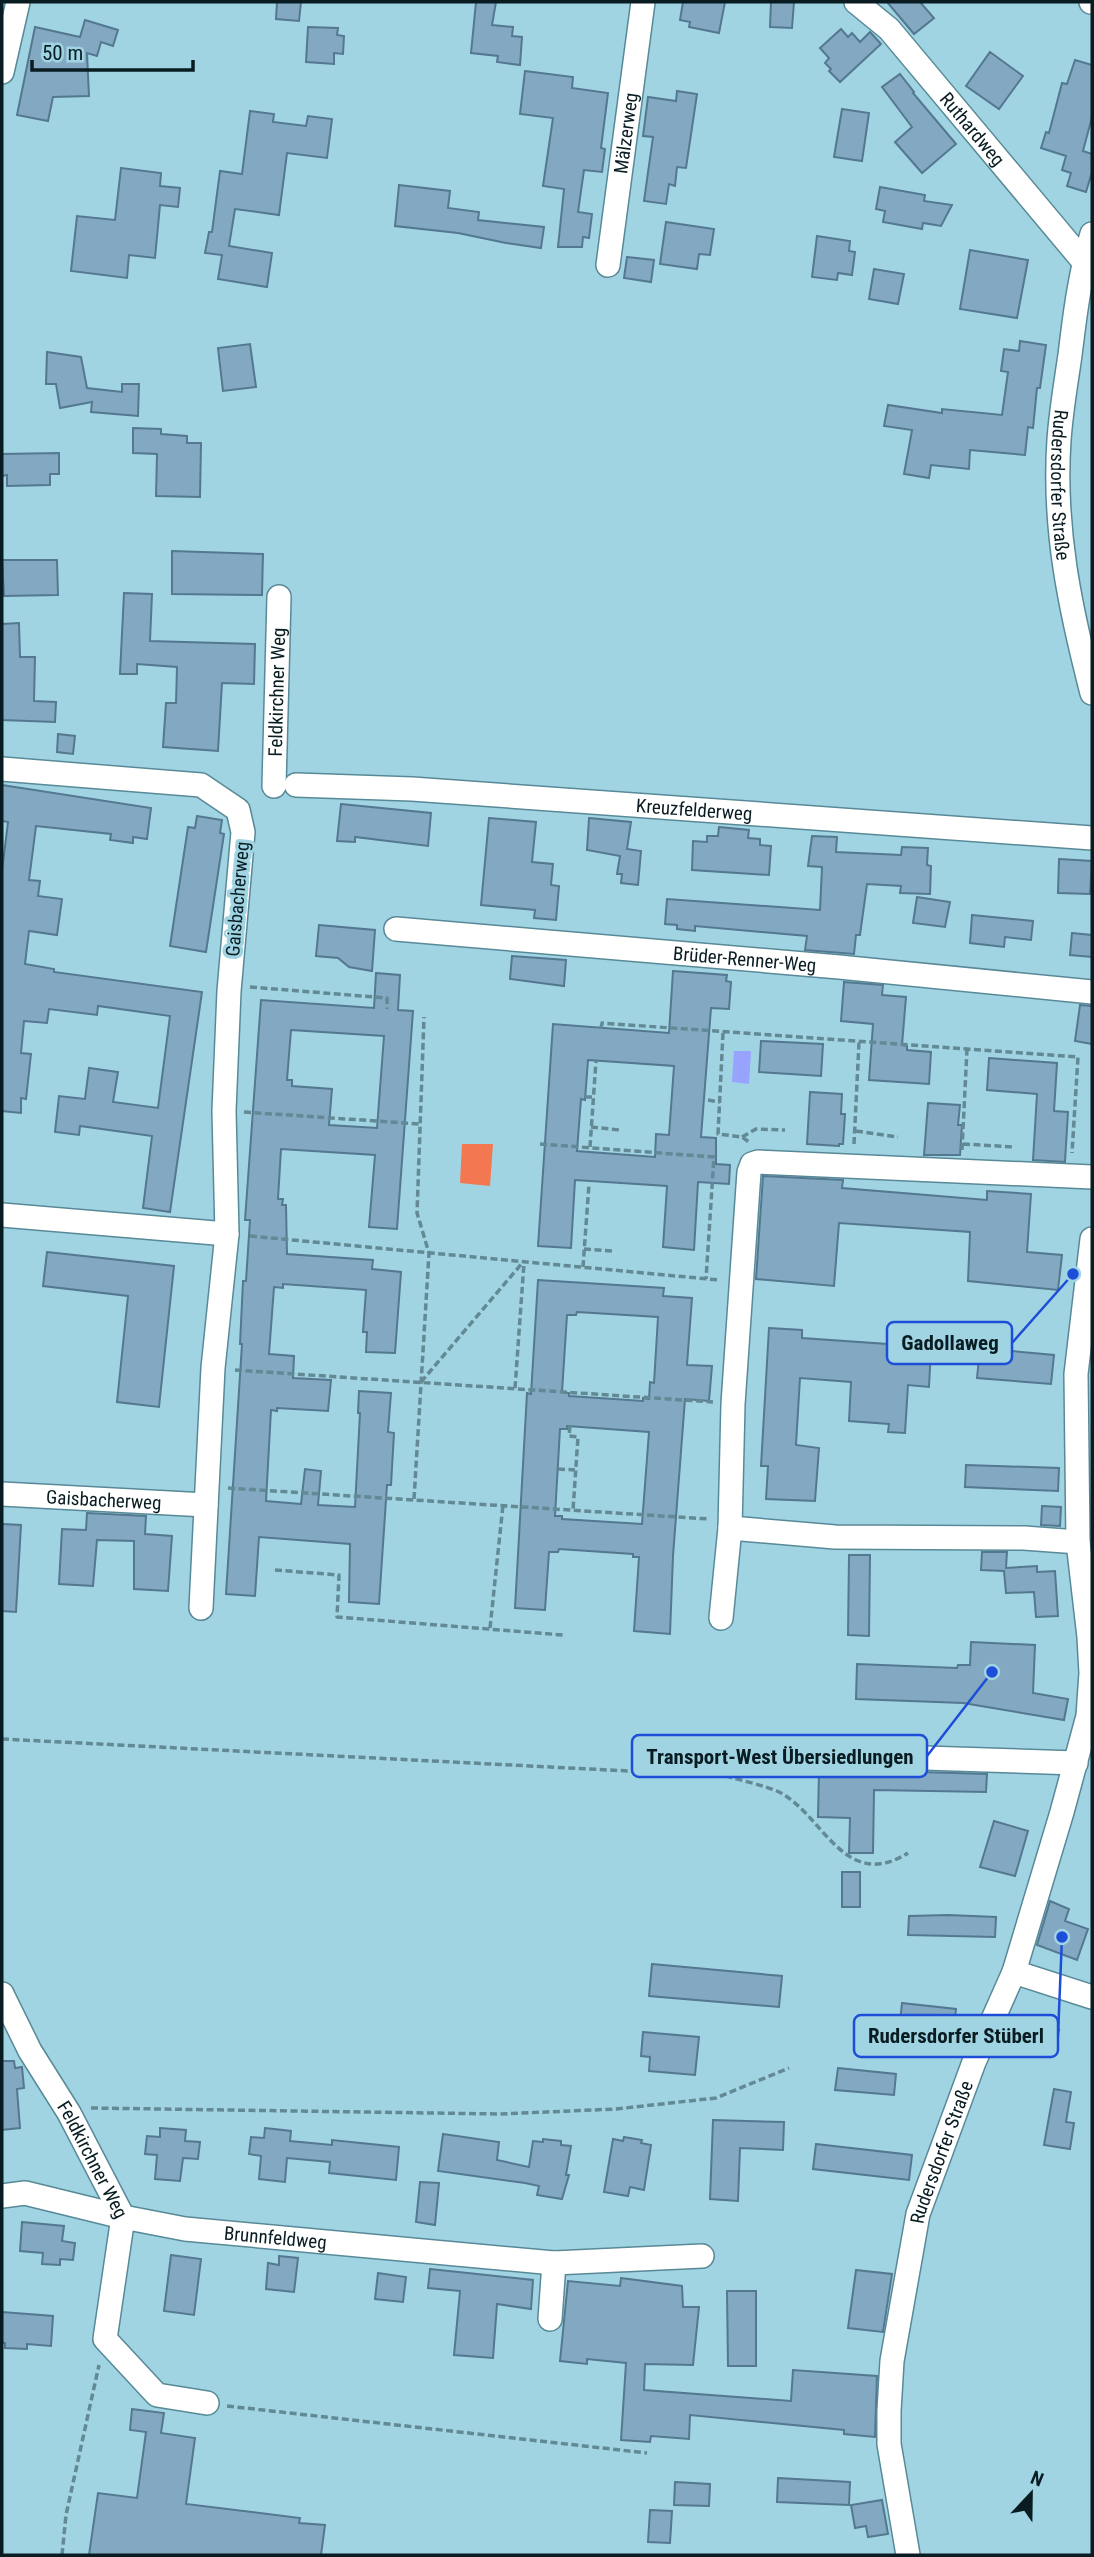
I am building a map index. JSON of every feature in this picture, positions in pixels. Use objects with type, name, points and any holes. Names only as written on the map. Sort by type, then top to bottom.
[{"type":"street","points":[[2,72],[18,2]]},
{"type":"street","name":"Mälzerweg","points":[[608,265],[643,2]]},
{"type":"street","name":"Ruthardweg","points":[[856,2],[889,29],[1084,262]]},
{"type":"street","name":"Rudersdorfer Straße","points":[[1092,234],[1084,262],[1059,440],[1063,566],[1092,693]]},
{"type":"street","name":"Feldkirchner Weg","points":[[279,597],[285,786]]},
{"type":"street","name":"Gaisbacherweg","points":[[2,769],[201,785],[238,810],[243,832],[229,985],[224,1111],[226,1234],[214,1368],[201,1608]]},
{"type":"street","name":"Kreuzfelderweg","points":[[285,786],[412,789],[1092,838]]},
{"type":"street","name":"Brüder-Renner-Weg","points":[[396,929],[1092,992]]},
{"type":"street","points":[[721,1618],[730,1528],[740,1282],[749,1172],[752,1164],[758,1162],[1081,1177]]},
{"type":"street","points":[[2,1215],[226,1234]]},
{"type":"street","name":"Rudersdorfer Straße","points":[[908,2555],[889,2444],[888,2411],[892,2361],[918,2214],[974,2062],[1014,1972],[1088,1716],[1091,1673],[1079,1542],[1076,1374],[1092,1239]]},
{"type":"street","points":[[1086,1278],[1092,1302]]},
{"type":"street","name":"Gaisbacherweg","points":[[2,1494],[207,1496]]},
{"type":"street","points":[[730,1528],[835,1537],[1024,1538],[1079,1542]]},
{"type":"street","points":[[831,1755],[1076,1763]]},
{"type":"street","points":[[1014,1972],[1092,1997]]},
{"type":"street","name":"Feldkirchner Weg","points":[[2,1994],[30,2052],[69,2113],[123,2217],[105,2339]]},
{"type":"street","name":"Brunnfeldweg","points":[[2,2196],[26,2193],[185,2229],[554,2263],[702,2256]]},
{"type":"street","points":[[550,2319],[554,2263]]},
{"type":"street","points":[[105,2339],[157,2395],[207,2403]]},
{"type":"path","points":[[229,985],[387,998],[387,1009]]},
{"type":"path","points":[[414,1499],[429,1253],[417,1213],[424,1017]]},
{"type":"path","points":[[601,1028],[602,1023],[671,1031],[1078,1057],[1081,1177]]},
{"type":"path","points":[[723,1033],[718,1134],[742,1137],[757,1147]]},
{"type":"path","points":[[851,1167],[856,1131],[859,1042]]},
{"type":"path","points":[[960,1173],[967,1048]]},
{"type":"path","points":[[590,1147],[596,1061]]},
{"type":"path","points":[[585,1097],[593,1097]]},
{"type":"path","points":[[708,1100],[720,1102]]},
{"type":"path","points":[[224,1111],[420,1124]]},
{"type":"path","points":[[591,1127],[620,1130]]},
{"type":"path","points":[[742,1137],[755,1129],[785,1130]]},
{"type":"path","points":[[856,1131],[898,1137]]},
{"type":"path","points":[[540,1144],[714,1157],[706,1279]]},
{"type":"path","points":[[963,1144],[1014,1147]]},
{"type":"path","points":[[583,1267],[589,1184]]},
{"type":"path","points":[[226,1234],[740,1282]]},
{"type":"path","points":[[584,1249],[612,1251]]},
{"type":"path","points":[[421,1382],[524,1261]]},
{"type":"path","points":[[515,1389],[524,1261]]},
{"type":"path","points":[[214,1368],[733,1404]]},
{"type":"path","points":[[570,1426],[569,1436],[578,1437],[573,1510]]},
{"type":"path","points":[[558,1469],[575,1470]]},
{"type":"path","points":[[207,1496],[414,1499],[710,1519],[730,1528]]},
{"type":"path","points":[[491,1628],[503,1505]]},
{"type":"path","points":[[275,1570],[339,1575],[337,1616],[563,1634]]},
{"type":"path","points":[[2,1739],[726,1776],[779,1793],[808,1814],[827,1840],[849,1857],[874,1863],[895,1861],[908,1853]]},
{"type":"path","points":[[69,2113],[88,2108],[500,2114],[616,2109],[716,2098],[789,2068]]},
{"type":"path","points":[[62,2555],[66,2515],[105,2339]]},
{"type":"path","points":[[207,2403],[647,2453]]},
{"type":"shaded area","points":[[462,1144],[493,1144],[490,1186],[460,1183]]},
{"type":"water","points":[[734,1051],[751,1051],[749,1084],[732,1082]]},
{"type":"building","points":[[277,2],[301,2],[299,21],[276,19]]},
{"type":"building","points":[[476,2],[496,2],[492,25],[513,27],[512,36],[522,37],[520,65],[497,62],[498,56],[471,53]]},
{"type":"building","points":[[683,2],[725,2],[719,33],[689,27],[690,22],[680,20]]},
{"type":"building","points":[[771,2],[794,2],[792,28],[770,27]]},
{"type":"building","points":[[887,2],[920,2],[934,18],[914,34]]},
{"type":"building","points":[[85,20],[118,30],[113,46],[101,42],[97,56],[87,53],[89,96],[53,97],[48,121],[17,115],[35,27],[80,37]]},
{"type":"building","points":[[308,27],[338,28],[337,35],[344,36],[343,54],[334,53],[334,64],[306,62]]},
{"type":"building","points":[[841,29],[848,37],[852,33],[860,42],[870,32],[881,44],[840,82],[829,71],[831,69],[825,63],[829,58],[820,48]]},
{"type":"building","points":[[990,52],[1023,76],[999,109],[966,86]]},
{"type":"building","points":[[1075,60],[1092,65],[1092,117],[1083,151],[1092,154],[1092,172],[1086,192],[1067,186],[1071,173],[1062,170],[1066,156],[1041,148],[1046,132],[1049,133],[1062,83],[1067,84]]},
{"type":"building","points":[[525,71],[573,77],[572,88],[608,93],[601,148],[605,149],[602,172],[584,170],[578,212],[592,214],[589,238],[583,237],[582,247],[558,247],[564,189],[543,186],[553,118],[520,114]]},
{"type":"building","points":[[900,74],[956,144],[922,173],[895,142],[912,127],[882,87]]},
{"type":"building","points":[[677,91],[697,94],[686,168],[677,167],[675,186],[669,184],[666,204],[644,201],[653,137],[643,136],[648,97],[676,101]]},
{"type":"building","points":[[842,109],[869,113],[862,161],[834,157]]},
{"type":"building","points":[[250,111],[274,114],[273,122],[306,126],[308,116],[332,119],[327,158],[287,153],[279,215],[235,209],[229,246],[272,253],[267,287],[218,279],[222,255],[205,253],[209,232],[212,232],[220,171],[242,174]]},
{"type":"building","points":[[121,168],[161,173],[160,186],[180,188],[178,207],[160,205],[155,258],[129,255],[127,278],[71,271],[77,216],[115,220]]},
{"type":"building","points":[[399,185],[450,191],[448,208],[479,212],[478,220],[544,227],[541,248],[458,233],[395,226]]},
{"type":"building","points":[[880,187],[925,195],[924,201],[952,205],[941,226],[923,223],[922,229],[883,222],[885,211],[876,209]]},
{"type":"building","points":[[666,222],[714,229],[710,255],[699,254],[697,269],[660,264]]},
{"type":"building","points":[[817,236],[850,241],[849,251],[855,252],[852,275],[838,273],[837,280],[812,277]]},
{"type":"building","points":[[970,250],[1028,260],[1017,318],[960,309]]},
{"type":"building","points":[[627,257],[654,260],[651,282],[624,278]]},
{"type":"building","points":[[874,269],[904,274],[898,304],[869,299]]},
{"type":"building","points":[[1020,341],[1046,345],[1040,388],[1037,388],[1033,428],[1028,427],[1025,455],[970,450],[969,469],[931,465],[929,478],[904,474],[912,430],[884,426],[888,405],[942,413],[942,409],[1002,415],[1008,372],[1001,371],[1004,349],[1019,351]]},
{"type":"building","points":[[250,344],[256,387],[223,391],[218,348]]},
{"type":"building","points":[[47,352],[81,357],[87,388],[122,392],[122,384],[139,384],[138,416],[91,412],[92,402],[60,408],[56,384],[46,384]]},
{"type":"building","points":[[133,428],[161,429],[161,434],[187,436],[187,443],[201,443],[200,497],[156,496],[157,454],[133,453]]},
{"type":"building","points":[[59,453],[59,474],[50,474],[50,485],[7,486],[7,475],[2,476],[2,454]]},
{"type":"building","points":[[172,551],[263,554],[262,595],[172,594]]},
{"type":"building","points":[[2,560],[57,560],[58,595],[4,596]]},
{"type":"building","points":[[124,593],[152,594],[150,641],[255,644],[254,684],[222,683],[218,751],[163,747],[166,703],[176,703],[177,667],[137,664],[137,674],[120,674]]},
{"type":"building","points":[[19,623],[20,657],[35,657],[34,701],[56,702],[55,722],[2,720],[2,624]]},
{"type":"building","points":[[58,734],[75,736],[73,754],[57,752]]},
{"type":"building","points":[[2,785],[151,808],[147,839],[133,837],[133,843],[110,840],[111,834],[36,826],[29,880],[40,881],[38,896],[62,899],[57,935],[29,931],[25,964],[54,969],[54,972],[202,992],[170,1212],[143,1208],[152,1136],[80,1126],[79,1135],[55,1132],[59,1096],[85,1099],[89,1068],[118,1072],[113,1102],[158,1108],[170,1016],[98,1006],[97,1015],[49,1009],[47,1023],[24,1021],[21,1053],[31,1054],[26,1099],[21,1098],[21,1113],[2,1111],[2,871],[8,822],[2,821]]},
{"type":"building","points":[[341,804],[431,813],[428,846],[355,837],[355,842],[337,841]]},
{"type":"building","points":[[197,816],[222,820],[220,833],[224,834],[206,952],[170,946],[188,827],[195,828]]},
{"type":"building","points":[[489,818],[536,822],[532,862],[553,864],[551,885],[559,886],[556,920],[534,918],[535,910],[481,905]]},
{"type":"building","points":[[589,818],[631,822],[627,849],[641,851],[638,885],[621,883],[622,874],[617,874],[620,856],[587,850]]},
{"type":"building","points":[[719,827],[749,830],[748,838],[760,839],[760,845],[771,846],[769,875],[692,870],[693,841],[707,842],[707,836],[718,836]]},
{"type":"building","points":[[812,836],[837,837],[836,852],[901,855],[902,847],[928,848],[927,865],[931,866],[930,894],[900,893],[901,886],[867,884],[860,935],[856,935],[854,954],[805,950],[807,936],[695,926],[695,931],[677,929],[677,925],[665,924],[667,899],[820,910],[822,867],[808,866]]},
{"type":"building","points":[[1059,859],[1092,861],[1090,894],[1058,893]]},
{"type":"building","points":[[917,897],[950,902],[945,927],[913,923]]},
{"type":"building","points":[[972,915],[1033,921],[1031,940],[1005,937],[1004,947],[970,943]]},
{"type":"building","points":[[319,925],[375,930],[372,971],[349,967],[338,958],[316,956]]},
{"type":"building","points":[[1072,933],[1092,935],[1092,957],[1070,955]]},
{"type":"building","points":[[512,956],[566,960],[564,986],[510,979]]},
{"type":"building","points":[[673,971],[727,975],[726,981],[731,982],[729,1009],[711,1008],[701,1137],[716,1138],[716,1164],[730,1165],[729,1184],[698,1182],[694,1250],[663,1247],[667,1186],[575,1180],[571,1248],[538,1246],[553,1024],[669,1033]],"holes":[[[588,1060],[674,1066],[669,1135],[656,1134],[655,1157],[577,1151],[581,1099],[585,1100]]]},
{"type":"building","points":[[376,973],[400,975],[398,1010],[413,1011],[397,1229],[369,1227],[375,1155],[281,1149],[278,1199],[283,1199],[282,1205],[286,1205],[287,1254],[373,1260],[372,1269],[401,1272],[395,1353],[366,1352],[367,1332],[363,1332],[366,1290],[283,1284],[283,1288],[274,1287],[269,1354],[294,1356],[293,1378],[331,1380],[328,1411],[277,1408],[277,1411],[271,1410],[266,1501],[301,1504],[305,1469],[321,1471],[318,1505],[355,1507],[359,1391],[391,1393],[388,1432],[394,1433],[391,1485],[387,1485],[379,1604],[349,1602],[350,1544],[259,1537],[255,1596],[226,1594],[242,1344],[243,1281],[246,1281],[250,1220],[245,1220],[261,1000],[374,1008]],"holes":[[[291,1030],[384,1036],[377,1128],[329,1125],[332,1089],[292,1086],[292,1080],[287,1080]]]},
{"type":"building","points":[[844,982],[883,985],[882,995],[906,997],[902,1045],[907,1046],[907,1050],[931,1052],[929,1084],[869,1080],[873,1024],[841,1021]]},
{"type":"building","points":[[1080,1005],[1092,1006],[1092,1044],[1075,1041]]},
{"type":"building","points":[[761,1041],[823,1044],[821,1076],[759,1072]]},
{"type":"building","points":[[989,1058],[1057,1063],[1054,1111],[1068,1112],[1065,1162],[1033,1160],[1037,1094],[987,1090]]},
{"type":"building","points":[[810,1092],[842,1094],[841,1114],[845,1114],[843,1144],[807,1144]]},
{"type":"building","points":[[928,1103],[960,1105],[960,1155],[924,1155]]},
{"type":"building","points":[[763,1176],[843,1180],[842,1188],[987,1200],[987,1191],[1031,1194],[1027,1252],[1062,1255],[1058,1290],[968,1281],[970,1232],[839,1223],[834,1286],[756,1279]]},
{"type":"building","points":[[47,1252],[174,1266],[159,1407],[117,1402],[128,1296],[43,1286]]},
{"type":"building","points":[[538,1280],[664,1288],[663,1296],[692,1298],[687,1365],[712,1366],[709,1401],[685,1399],[670,1634],[634,1631],[639,1557],[633,1557],[633,1554],[559,1549],[558,1552],[549,1552],[545,1610],[515,1608],[527,1393],[531,1394]],"holes":[[[577,1312],[658,1317],[654,1383],[650,1382],[649,1399],[643,1398],[643,1401],[569,1396],[569,1393],[562,1392],[567,1315],[576,1315]],[[567,1426],[649,1432],[642,1524],[562,1519],[562,1516],[555,1516],[560,1429],[567,1429]]]},
{"type":"building","points":[[769,1328],[802,1330],[802,1338],[931,1347],[929,1387],[908,1385],[905,1433],[888,1432],[889,1424],[849,1421],[851,1382],[800,1378],[796,1445],[819,1448],[815,1501],[766,1499],[768,1466],[761,1466]]},
{"type":"building","points":[[980,1348],[1054,1355],[1051,1384],[977,1378]]},
{"type":"building","points":[[966,1465],[1059,1468],[1058,1491],[965,1487]]},
{"type":"building","points":[[1042,1506],[1061,1507],[1060,1526],[1041,1525]]},
{"type":"building","points":[[87,1513],[146,1516],[145,1534],[172,1536],[168,1591],[134,1589],[134,1541],[97,1540],[93,1586],[59,1584],[62,1529],[86,1530]]},
{"type":"building","points":[[2,1524],[21,1525],[16,1612],[2,1611]]},
{"type":"building","points":[[982,1552],[1007,1552],[1006,1568],[1037,1566],[1037,1572],[1055,1571],[1058,1616],[1036,1617],[1034,1592],[1006,1593],[1004,1571],[981,1570]]},
{"type":"building","points":[[849,1555],[870,1555],[869,1636],[848,1635]]},
{"type":"building","points":[[971,1642],[1035,1645],[1033,1693],[1068,1699],[1064,1720],[963,1703],[856,1699],[857,1664],[957,1668],[958,1665],[970,1665]]},
{"type":"building","points":[[852,1770],[987,1774],[986,1792],[874,1790],[873,1853],[849,1853],[850,1818],[818,1817],[819,1772]]},
{"type":"building","points":[[994,1821],[1028,1831],[1015,1876],[980,1867]]},
{"type":"building","points":[[842,1872],[860,1872],[860,1907],[842,1907]]},
{"type":"building","points":[[1050,1901],[1069,1909],[1065,1921],[1088,1929],[1077,1960],[1037,1945]]},
{"type":"building","points":[[909,1916],[996,1917],[995,1937],[908,1935]]},
{"type":"building","points":[[652,1964],[782,1976],[779,2007],[649,1996]]},
{"type":"building","points":[[902,2003],[956,2009],[953,2036],[899,2031]]},
{"type":"building","points":[[1021,2016],[1059,2030],[1050,2053],[1013,2039]]},
{"type":"building","points":[[643,2032],[699,2037],[695,2075],[649,2071],[650,2057],[641,2056]]},
{"type":"building","points":[[2,2061],[14,2061],[15,2068],[22,2067],[24,2088],[17,2089],[20,2128],[2,2130]]},
{"type":"building","points":[[838,2068],[896,2074],[894,2095],[835,2090]]},
{"type":"building","points":[[1054,2089],[1071,2092],[1066,2122],[1074,2123],[1070,2149],[1044,2145]]},
{"type":"building","points":[[713,2120],[784,2122],[783,2150],[740,2148],[738,2201],[710,2199]]},
{"type":"building","points":[[160,2128],[186,2130],[185,2141],[200,2142],[198,2159],[183,2158],[180,2181],[155,2179],[157,2155],[145,2154],[147,2136],[160,2137]]},
{"type":"building","points":[[265,2128],[291,2131],[290,2141],[332,2145],[332,2140],[399,2147],[396,2180],[329,2173],[330,2162],[287,2158],[285,2182],[259,2179],[261,2156],[249,2154],[251,2137],[264,2138]]},
{"type":"building","points":[[443,2134],[499,2142],[497,2160],[529,2167],[533,2141],[561,2141],[561,2145],[571,2146],[566,2175],[569,2175],[562,2199],[537,2195],[539,2186],[438,2171]]},
{"type":"building","points":[[624,2137],[642,2140],[641,2143],[651,2145],[644,2190],[630,2187],[628,2196],[604,2192],[613,2139],[623,2141]]},
{"type":"building","points":[[816,2144],[912,2155],[909,2180],[813,2169]]},
{"type":"building","points":[[420,2182],[439,2183],[435,2225],[416,2222]]},
{"type":"building","points":[[22,2222],[64,2226],[62,2241],[75,2243],[73,2260],[60,2259],[60,2265],[42,2264],[43,2253],[20,2251]]},
{"type":"building","points":[[171,2255],[201,2259],[194,2315],[164,2311]]},
{"type":"building","points":[[279,2256],[298,2258],[294,2292],[266,2289],[268,2263],[279,2265]]},
{"type":"building","points":[[430,2269],[533,2280],[531,2309],[497,2304],[493,2358],[454,2355],[460,2291],[428,2288]]},
{"type":"building","points":[[856,2270],[892,2274],[883,2332],[848,2328]]},
{"type":"building","points":[[378,2273],[406,2277],[403,2302],[375,2299]]},
{"type":"building","points":[[621,2278],[682,2286],[683,2307],[699,2307],[693,2365],[645,2364],[644,2390],[791,2401],[793,2370],[877,2376],[875,2437],[844,2434],[844,2430],[690,2415],[689,2439],[651,2436],[650,2442],[621,2440],[626,2363],[587,2359],[587,2364],[560,2361],[568,2281],[620,2286]]},
{"type":"building","points":[[727,2291],[756,2291],[756,2366],[728,2366]]},
{"type":"building","points":[[2,2312],[53,2316],[51,2346],[27,2344],[27,2349],[5,2348],[5,2343],[2,2343]]},
{"type":"building","points":[[132,2409],[164,2413],[161,2433],[195,2438],[186,2504],[300,2518],[299,2523],[325,2525],[321,2555],[89,2555],[98,2493],[137,2498],[146,2432],[130,2430]]},
{"type":"building","points":[[778,2478],[850,2482],[849,2505],[777,2502]]},
{"type":"building","points":[[675,2482],[710,2484],[709,2506],[674,2505]]},
{"type":"building","points":[[882,2500],[888,2534],[868,2537],[866,2526],[855,2528],[851,2505]]},
{"type":"building","points":[[650,2510],[672,2511],[670,2543],[648,2542]]},
{"type":"place","name":"Gadollaweg","points":[[1073,1274]]},
{"type":"place","name":"Transport-West Übersiedlungen","points":[[992,1672]]},
{"type":"place","name":"Rudersdorfer Stüberl","points":[[1062,1937]]}]
